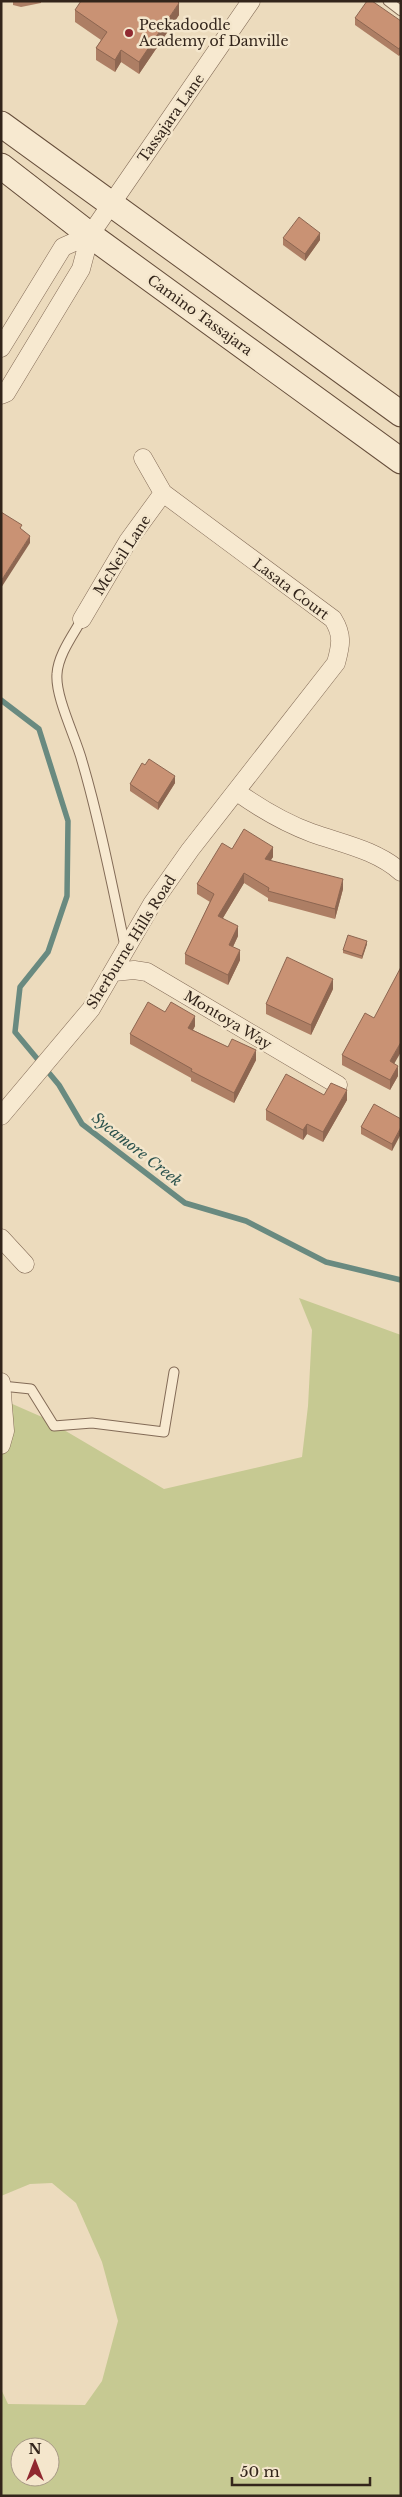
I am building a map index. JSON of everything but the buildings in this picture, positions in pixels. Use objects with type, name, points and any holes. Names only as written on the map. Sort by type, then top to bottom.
[{"type":"main road","points":[[1,124],[401,414]]},
{"type":"main road","name":"Camino Tassajara","points":[[1,166],[90,235],[401,461]]},
{"type":"street","name":"Tassajara Lane","points":[[1,395],[6,393],[82,269],[90,235],[251,1]]},
{"type":"street","points":[[1,348],[62,247],[90,235]]},
{"type":"street","name":"Lasata Court","points":[[143,458],[163,493],[333,619],[340,630],[342,643],[336,662],[237,792]]},
{"type":"street","name":"McNeil Lane","points":[[82,619],[128,541],[163,493]]},
{"type":"street","points":[[237,792],[272,816],[349,844],[390,862],[401,872]]},
{"type":"street","name":"Sherburne Hills Road","points":[[1,1116],[91,1009],[152,904],[190,850],[237,792]]},
{"type":"street","name":"Montoya Way","points":[[114,972],[134,970],[147,972],[338,1085]]},
{"type":"street","points":[[1,1238],[25,1264]]},
{"type":"street","points":[[1,1445],[5,1431],[2,1384]]},
{"type":"lane","points":[[388,1],[401,11]]},
{"type":"lane","points":[[82,619],[62,653],[56,674],[59,691],[82,761],[104,844],[126,951]]},
{"type":"lane","points":[[2,1384],[31,1389],[54,1426],[92,1423],[164,1432],[174,1372]]},
{"type":"green space","points":[[299,1298],[401,1335],[401,2496],[1,2496],[1,2389],[8,2404],[85,2405],[102,2381],[118,2321],[102,2262],[76,2203],[52,2183],[30,2184],[1,2196],[1,1399],[42,1417],[164,1489],[302,1457],[308,1406],[312,1330]]},
{"type":"waterway","name":"Sycamore Creek","points":[[1,700],[39,729],[68,821],[67,896],[48,952],[20,987],[15,1032],[59,1085],[82,1124],[185,1203],[246,1221],[326,1262],[401,1280]]},
{"type":"place","name":"Peekadoodle Academy of Danville","points":[[129,33]]}]
